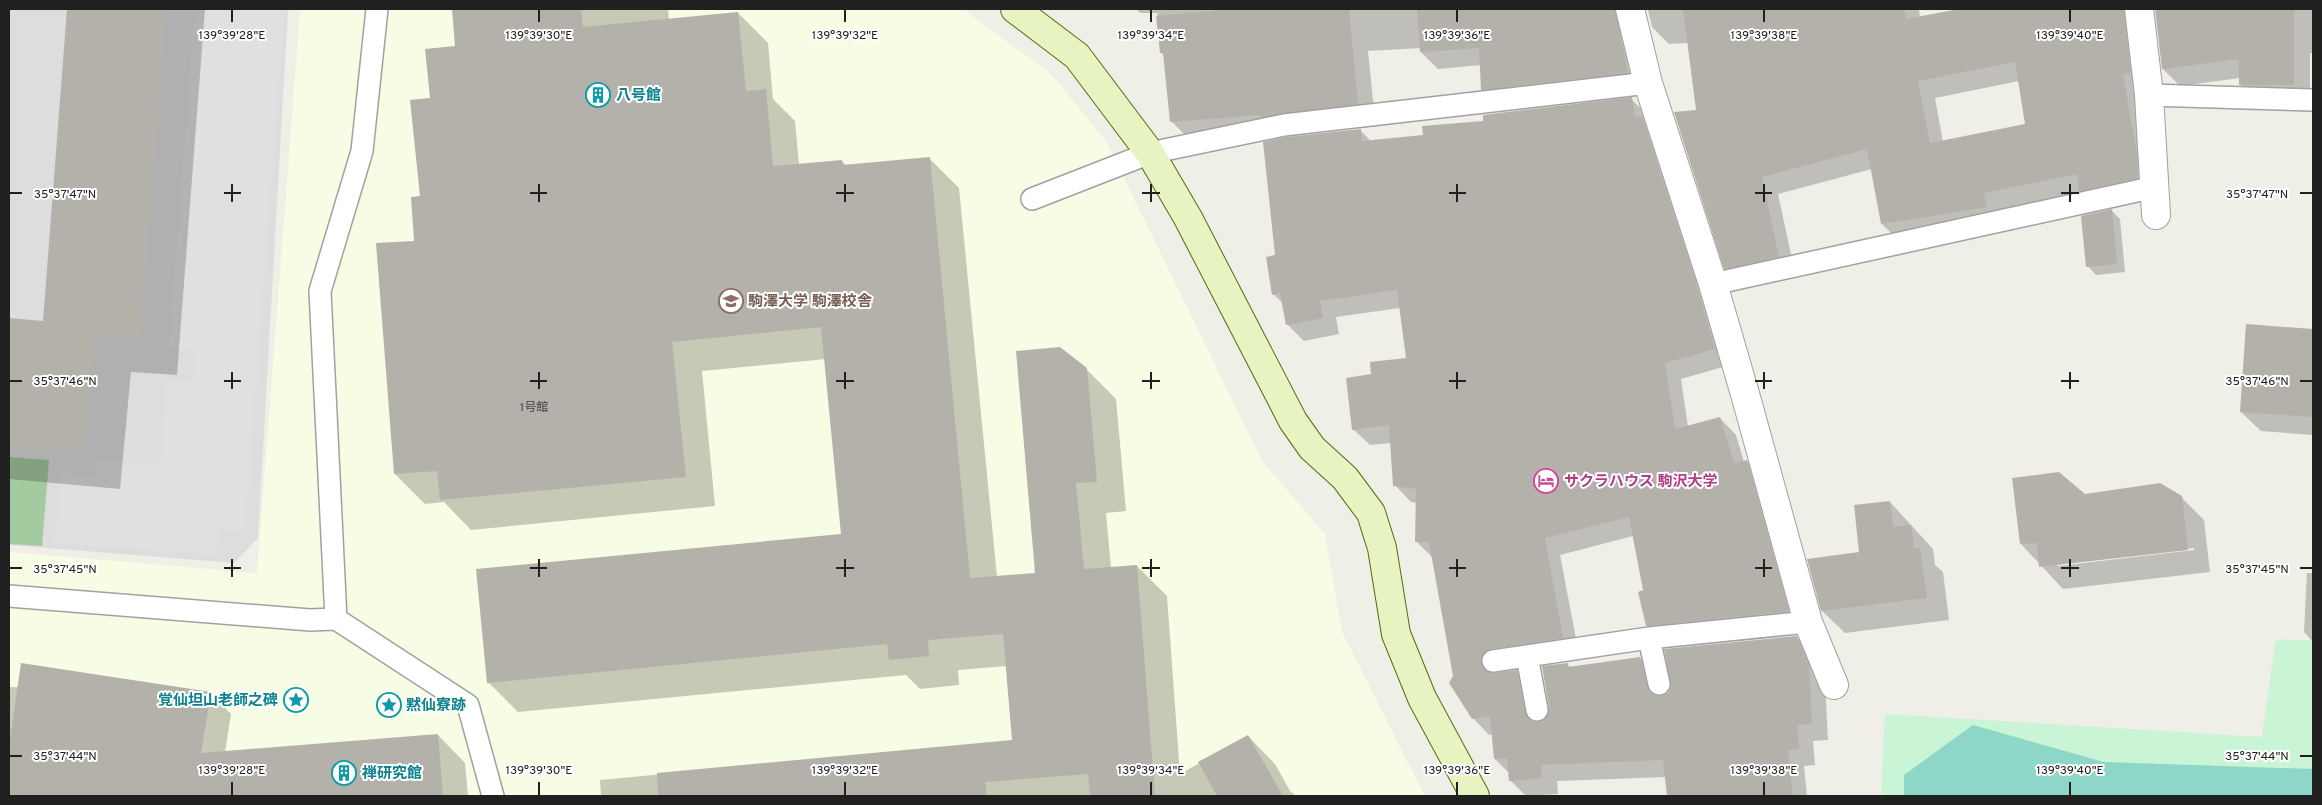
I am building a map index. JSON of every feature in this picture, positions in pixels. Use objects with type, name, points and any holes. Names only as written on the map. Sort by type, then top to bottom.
[{"type":"street","points":[[1015,9],[1077,56],[1150,154],[1188,218],[1292,421],[1312,448],[1346,478],[1371,513],[1382,548],[1396,634],[1422,698],[1475,796]]},
{"type":"street","points":[[1630,9],[1648,83],[1713,284],[1808,622],[1834,686]]},
{"type":"street","points":[[2139,9],[2149,95],[2156,215]]},
{"type":"lane","points":[[336,619],[320,291],[362,151],[377,9]]},
{"type":"lane","points":[[1032,199],[1150,154],[1284,125],[1648,83]]},
{"type":"lane","points":[[2149,95],[2313,100]]},
{"type":"lane","points":[[1713,284],[2155,186]]},
{"type":"lane","points":[[9,596],[310,620],[336,619],[468,705],[493,796]]},
{"type":"lane","points":[[1493,660],[1649,638],[1808,622]]},
{"type":"lane","points":[[1649,638],[1658,684]]},
{"type":"lane","points":[[1527,656],[1537,710]]},
{"type":"shaded area","points":[[9,9],[288,9],[258,538],[234,563],[9,545]]},
{"type":"shaded area","points":[[195,9],[285,9],[245,532],[218,530],[216,555],[55,543],[60,473],[96,475],[97,460],[160,465],[166,380],[192,382],[194,350],[169,348]]},
{"type":"shaded area","name":"駒澤大学 駒澤校舎","points":[[300,9],[963,9],[1051,74],[1106,141],[1262,461],[1325,534],[1342,632],[1425,796],[9,796],[9,552],[257,573]]},
{"type":"shaded area","points":[[1973,725],[2104,762],[2313,769],[2313,796],[1904,796],[1904,775]]},
{"type":"green space","points":[[9,457],[49,460],[42,546],[9,544]]},
{"type":"green space","points":[[2276,639],[2313,641],[2313,796],[1881,796],[1885,714],[2262,737]]},
{"type":"building","points":[[67,9],[166,9],[140,339],[95,336],[84,453],[9,446],[9,318],[43,321]]},
{"type":"building","points":[[452,9],[581,9],[583,27],[738,12],[746,91],[766,89],[773,166],[842,160],[843,165],[930,157],[970,578],[1035,573],[1016,351],[1060,347],[1087,368],[1097,482],[1076,483],[1084,569],[1137,565],[1155,796],[1090,796],[1088,774],[985,782],[987,796],[658,796],[657,773],[1012,740],[1003,634],[928,640],[929,656],[889,660],[887,644],[487,683],[476,569],[841,534],[821,327],[672,342],[686,477],[440,500],[437,471],[394,474],[376,243],[414,241],[411,197],[420,196],[410,100],[430,98],[425,49],[455,46]]},
{"type":"building","points":[[1230,9],[1349,9],[1358,104],[1260,117],[1260,115],[1170,122],[1163,53],[1160,53],[1156,16]]},
{"type":"building","points":[[1417,9],[1615,9],[1628,73],[1481,90],[1479,48],[1420,52]]},
{"type":"building","points":[[1683,9],[1904,9],[1906,19],[1959,9],[2124,9],[2131,73],[2123,74],[2137,155],[2138,178],[2079,191],[2077,174],[1984,193],[1987,207],[1881,224],[1867,149],[1762,177],[1779,257],[1724,269],[1674,112],[1696,110]],"holes":[[[2015,62],[2025,124],[1930,143],[1918,81]]]},
{"type":"building","points":[[2155,9],[2294,9],[2294,85],[2239,85],[2239,59],[2162,69]]},
{"type":"building","points":[[1632,97],[1635,117],[1642,116],[1694,276],[1715,349],[1665,363],[1675,429],[1720,417],[1734,463],[1747,460],[1789,611],[1646,626],[1638,592],[1643,590],[1629,517],[1545,538],[1563,638],[1491,649],[1482,656],[1481,663],[1489,673],[1517,670],[1525,713],[1532,722],[1539,722],[1545,719],[1549,708],[1542,666],[1568,663],[1568,667],[1640,657],[1649,692],[1655,696],[1661,696],[1668,693],[1671,687],[1664,649],[1797,636],[1809,664],[1812,724],[1797,725],[1799,749],[1788,750],[1793,796],[1667,796],[1663,760],[1541,765],[1542,778],[1509,781],[1507,758],[1494,759],[1490,716],[1472,719],[1449,683],[1453,676],[1429,542],[1415,542],[1416,489],[1393,486],[1389,425],[1352,430],[1346,378],[1371,374],[1370,362],[1406,358],[1397,290],[1320,301],[1323,318],[1286,325],[1280,293],[1272,295],[1266,257],[1275,255],[1263,142],[1286,137],[1361,129],[1362,141],[1423,135],[1422,126],[1483,121],[1483,115]]},
{"type":"building","points":[[2112,209],[2117,264],[2086,267],[2081,216]]},
{"type":"building","points":[[2246,324],[2313,329],[2313,417],[2240,412]]},
{"type":"building","points":[[2059,472],[2085,494],[2160,483],[2182,496],[2188,550],[2039,567],[2037,543],[2020,544],[2012,478]]},
{"type":"building","points":[[1890,501],[1893,527],[1911,525],[1914,548],[1920,548],[1927,598],[1821,611],[1807,559],[1859,552],[1854,505]]},
{"type":"building","points":[[21,663],[211,692],[201,753],[438,734],[443,796],[9,796],[9,747]]},
{"type":"building","points":[[1248,735],[1283,796],[1217,796],[1198,762]]},
{"type":"place","name":"八号館","points":[[598,95]]},
{"type":"place","name":"駒澤大学 駒澤校舎","points":[[731,301]]},
{"type":"place","name":"サクラハウス 駒沢大学","points":[[1546,481]]},
{"type":"place","name":"覚仙坦山老師之碑","points":[[296,700]]},
{"type":"place","name":"黙仙寮跡","points":[[389,705]]},
{"type":"place","name":"禅研究館","points":[[344,773]]}]
